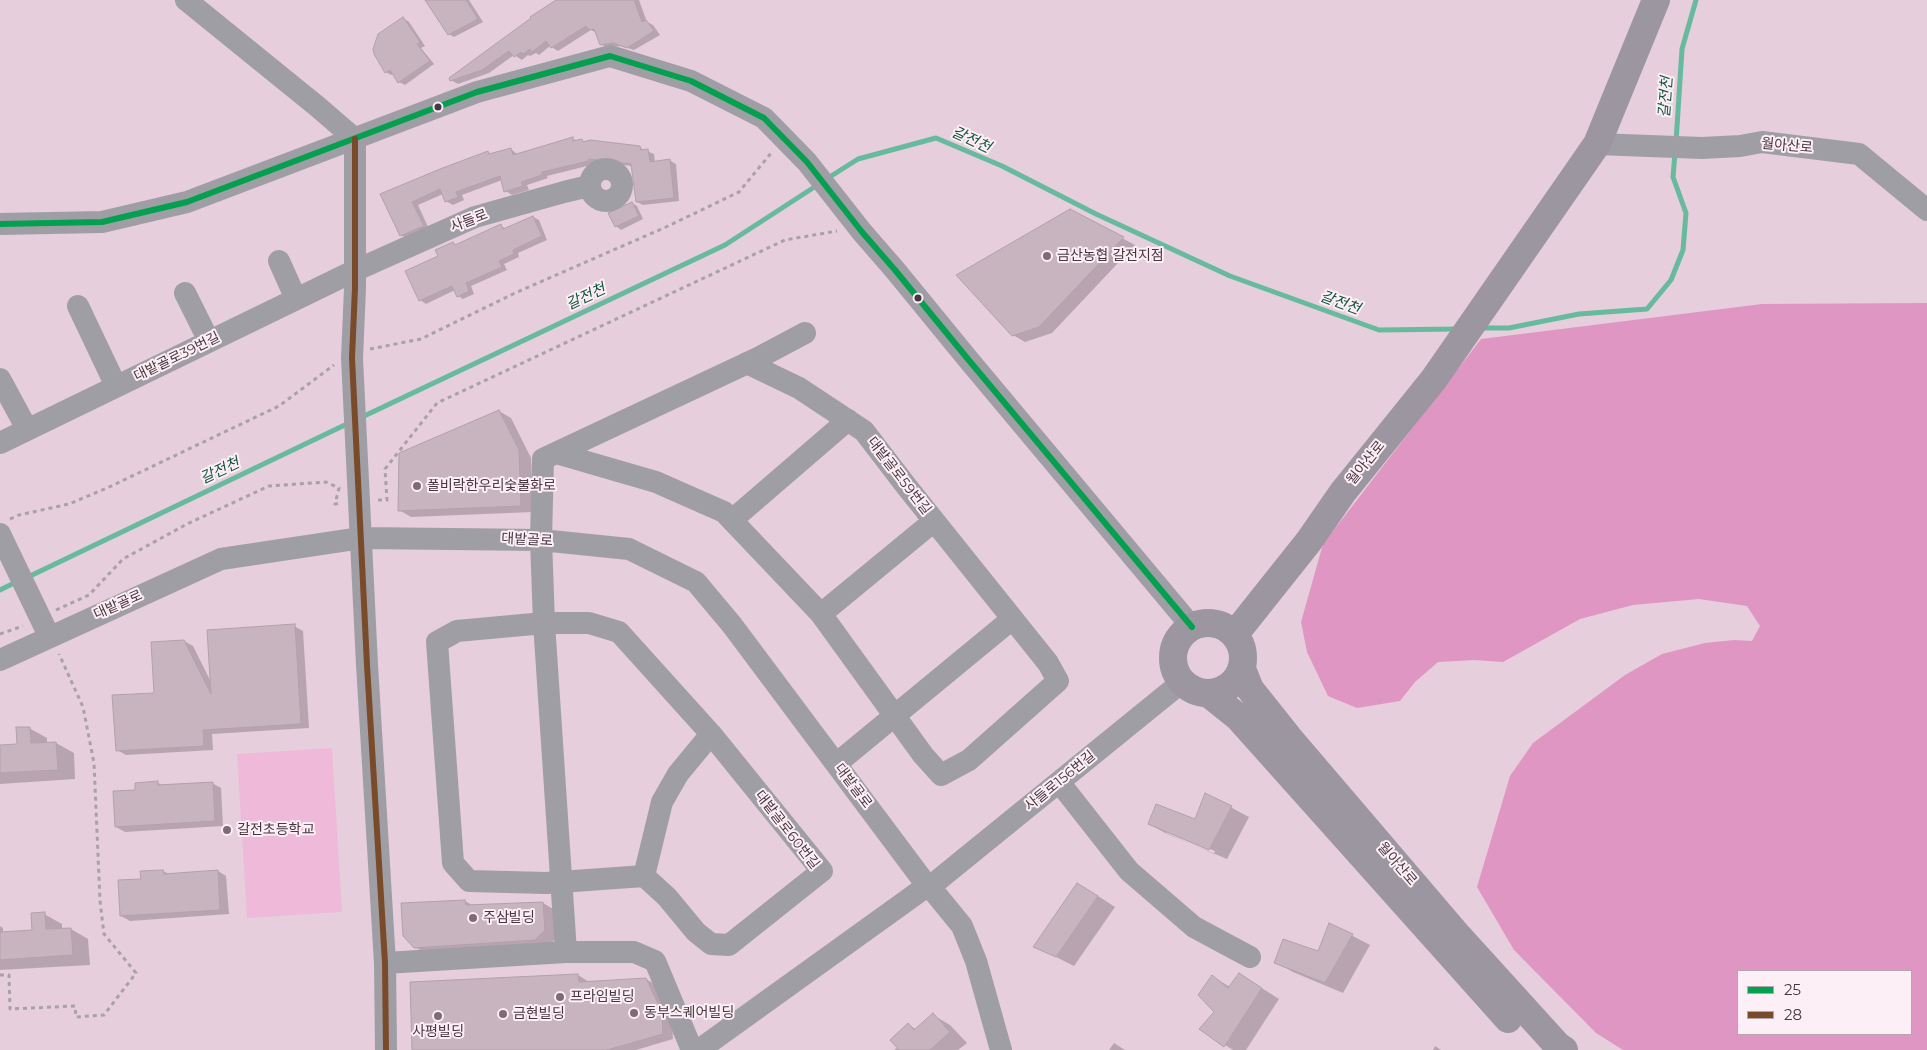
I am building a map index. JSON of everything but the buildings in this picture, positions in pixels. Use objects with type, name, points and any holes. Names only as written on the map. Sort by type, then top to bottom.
[{"type":"main road","points":[[1597,144],[1656,0]]},
{"type":"main road","name":"월아산로","points":[[1235,634],[1309,541],[1343,492],[1434,378],[1597,144]]},
{"type":"main road","points":[[1210,623],[1228,628],[1235,634],[1243,651],[1242,669],[1238,677],[1225,690],[1208,694],[1198,692],[1182,682],[1174,666],[1174,648],[1178,639],[1192,627],[1210,623]]},
{"type":"main road","name":"월아산로","points":[[1242,669],[1250,689],[1289,738],[1460,937],[1558,1046],[1564,1050]]},
{"type":"main road","points":[[1208,694],[1238,717],[1438,942],[1537,1050]]},
{"type":"street","points":[[186,0],[318,107],[354,139],[355,288],[352,356],[385,963],[386,1050]]},
{"type":"street","points":[[0,224],[102,222],[187,202],[477,92],[610,56],[691,81],[764,118],[807,162],[852,231],[895,270],[1192,627]]},
{"type":"street","name":"월아산로","points":[[1597,144],[1702,148],[1740,146],[1762,142],[1859,154],[1927,210]]},
{"type":"street","name":"사들로","points":[[354,271],[475,217],[589,186]]},
{"type":"street","points":[[279,261],[296,299]]},
{"type":"street","name":"대밭골로39번길","points":[[0,443],[354,271]]},
{"type":"street","points":[[185,293],[209,341]]},
{"type":"street","points":[[78,306],[116,386]]},
{"type":"street","points":[[566,952],[544,623],[541,540],[543,459],[747,363],[804,333]]},
{"type":"street","name":"대밭골로59번길","points":[[747,363],[799,388],[864,431],[1048,663],[1058,682],[969,760],[941,775],[923,755],[895,716]]},
{"type":"street","points":[[0,379],[27,430]]},
{"type":"street","points":[[732,520],[848,420]]},
{"type":"street","points":[[556,453],[656,482],[724,512],[820,614],[895,716]]},
{"type":"street","points":[[820,614],[934,521]]},
{"type":"street","points":[[3,527],[30,598],[54,645]]},
{"type":"street","name":"대밭골로","points":[[0,660],[54,645],[221,559],[361,538],[541,540],[629,549],[696,582],[732,625],[929,886],[962,926],[976,961],[1001,1050]]},
{"type":"street","points":[[836,764],[1012,619]]},
{"type":"street","name":"대밭골로60번길","points":[[544,623],[589,623],[619,632],[711,734],[822,871],[729,945],[711,944],[696,932],[667,897],[644,876],[561,882],[469,881],[453,862],[437,642],[456,631],[544,623]]},
{"type":"street","name":"사들로156번길","points":[[699,1050],[929,886],[1182,682]]},
{"type":"street","points":[[644,876],[662,802],[678,774],[711,734]]},
{"type":"street","points":[[1059,782],[1130,871],[1194,927],[1250,957]]},
{"type":"street","points":[[385,963],[566,952],[634,952],[655,961],[692,1050]]},
{"type":"path","points":[[3,527],[19,515],[69,504],[107,488],[278,406],[337,363],[352,356],[421,339],[514,293],[666,227],[739,192],[773,151]]},
{"type":"path","points":[[380,500],[387,500],[385,469],[437,403],[784,240],[852,231]]},
{"type":"path","points":[[57,610],[89,595],[123,559],[187,524],[269,486],[326,482],[339,488],[335,504]]},
{"type":"path","points":[[0,634],[29,624]]},
{"type":"path","points":[[0,975],[9,975],[10,1008],[75,1006],[76,1017],[104,1015],[136,972],[104,934],[100,901],[94,763],[83,707],[54,645]]},
{"type":"shaded area","points":[[1927,303],[1927,1050],[1623,1050],[1596,1033],[1514,950],[1477,887],[1510,776],[1533,743],[1625,675],[1662,654],[1705,643],[1734,640],[1752,641],[1760,626],[1747,606],[1699,599],[1633,605],[1580,619],[1503,662],[1474,660],[1438,662],[1415,682],[1400,701],[1357,708],[1328,696],[1307,652],[1301,622],[1323,544],[1481,339],[1762,304]]},
{"type":"shaded area","points":[[332,748],[342,912],[247,918],[237,754]]},
{"type":"waterway","name":"갈전천","points":[[1676,142],[1682,49],[1696,0]]},
{"type":"waterway","name":"갈전천","points":[[828,178],[858,159],[936,138],[1002,166],[1096,214],[1230,276],[1379,330],[1458,329]]},
{"type":"waterway","name":"갈전천","points":[[1482,328],[1509,328],[1579,314],[1647,309],[1671,280],[1683,250],[1686,213],[1673,177],[1675,153]]},
{"type":"waterway","name":"갈전천","points":[[362,417],[725,245],[819,184]]},
{"type":"waterway","name":"갈전천","points":[[28,577],[349,423]]},
{"type":"waterway","name":"갈전천","points":[[0,590],[18,581]]},
{"type":"transit line","name":"25","points":[[0,224],[102,222],[187,202],[477,92],[610,56],[691,81],[764,118],[807,162],[862,232],[1192,627]]},
{"type":"transit line","name":"28","points":[[355,139],[355,288],[352,358],[367,665],[385,963],[386,1050]]},
{"type":"place","name":"금산농협 갈전지점","points":[[1047,256]]},
{"type":"place","name":"폴비락한우리숯불화로","points":[[417,486]]},
{"type":"place","name":"갈전초등학교","points":[[227,830]]},
{"type":"place","name":"주삼빌딩","points":[[473,918]]},
{"type":"place","name":"프라임빌딩","points":[[560,997]]},
{"type":"place","name":"동부스퀘어빌딩","points":[[634,1013]]},
{"type":"place","name":"금현빌딩","points":[[503,1014]]},
{"type":"place","name":"사평빌딩","points":[[438,1016]]}]
